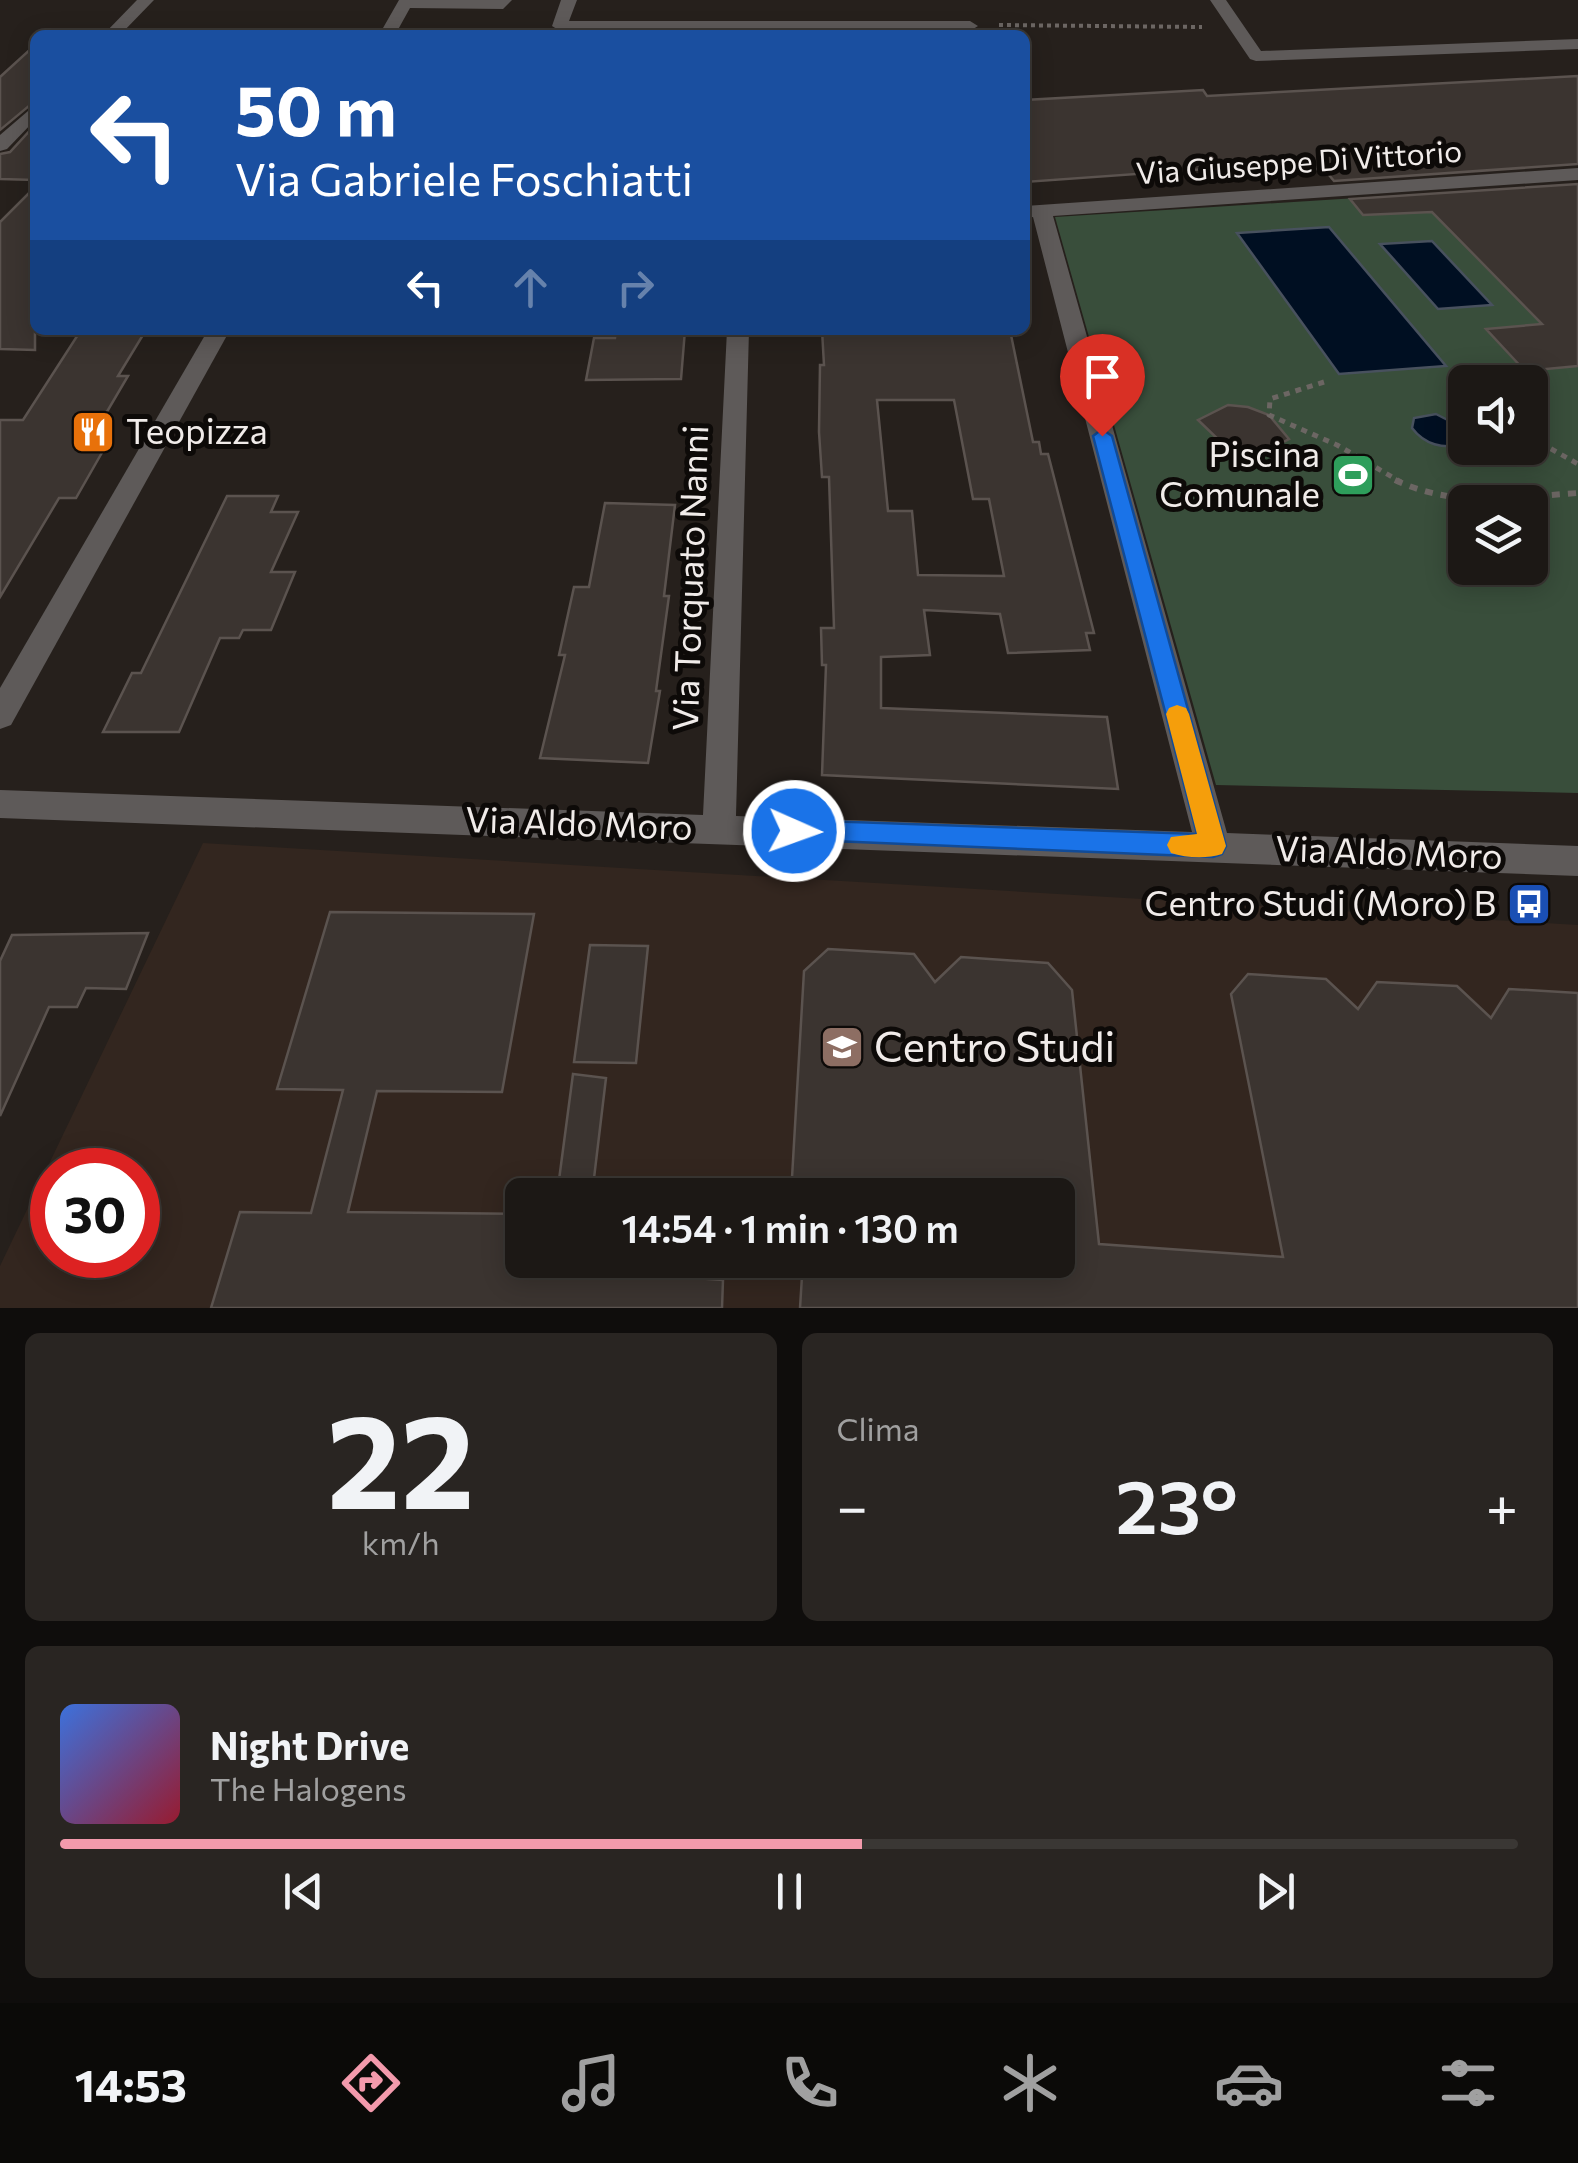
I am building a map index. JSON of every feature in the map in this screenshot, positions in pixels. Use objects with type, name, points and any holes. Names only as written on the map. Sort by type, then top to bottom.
[{"type":"street","points":[[115,30],[146,0]]},
{"type":"street","points":[[390,30],[406,2],[502,4],[504,0]]},
{"type":"street","points":[[568,0],[560,26],[970,26]]},
{"type":"street","points":[[1218,0],[1256,56],[1578,44]]},
{"type":"street","points":[[0,145],[30,115]]},
{"type":"street","name":"Via Giuseppe Di Vittorio","points":[[1034,212],[1578,174]]},
{"type":"street","points":[[1034,212],[1213,846]]},
{"type":"street","points":[[0,716],[217,335]]},
{"type":"street","name":"Via Torquato Nanni","points":[[718,828],[738,335]]},
{"type":"street","name":"Via Aldo Moro","points":[[0,804],[1578,861]]},
{"type":"path","points":[[970,26],[1236,27]]},
{"type":"path","points":[[1324,382],[1270,400],[1270,416],[1337,445],[1375,470],[1417,490],[1458,500],[1578,494]]},
{"type":"path","points":[[1548,447],[1578,464]]},
{"type":"shaded area","name":"Centro Studi","points":[[203,843],[1578,925],[1578,1308],[0,1308],[0,1266],[30,1203],[30,1278],[160,1278],[160,1148],[57,1148]]},
{"type":"green space","name":"Piscina Comunale","points":[[1578,184],[1578,793],[1216,785],[1055,217]]},
{"type":"water","points":[[1329,227],[1446,366],[1339,374],[1237,233]]},
{"type":"water","points":[[1432,241],[1492,305],[1438,309],[1380,244]]},
{"type":"water","points":[[1436,414],[1448,420],[1448,446],[1422,438],[1412,428],[1414,418]]},
{"type":"building","points":[[30,50],[30,105],[0,130],[0,77]]},
{"type":"building","points":[[1578,76],[1578,164],[1334,181],[1324,169],[1267,171],[1262,165],[1030,182],[1030,100],[1203,90],[1207,96]]},
{"type":"building","points":[[30,130],[30,180],[0,179],[0,154],[10,152]]},
{"type":"building","points":[[1578,184],[1578,366],[1548,369],[1548,365],[1519,365],[1486,329],[1542,324],[1432,212],[1363,215],[1350,199]]},
{"type":"building","points":[[30,192],[30,335],[35,335],[35,350],[0,349],[0,222]]},
{"type":"building","points":[[78,335],[143,335],[118,376],[128,376],[85,449],[104,449],[76,498],[59,498],[0,597],[0,420],[23,420]]},
{"type":"building","points":[[685,335],[681,379],[586,380],[594,338]]},
{"type":"building","points":[[822,335],[1011,335],[1033,442],[1039,442],[1041,454],[1048,454],[1094,633],[1086,633],[1090,650],[1008,653],[1000,614],[924,610],[930,655],[881,657],[881,708],[1107,717],[1118,789],[822,775],[826,665],[822,665],[821,628],[834,628],[829,477],[822,477],[819,432],[820,365],[824,365]],"holes":[[[877,400],[954,400],[973,499],[989,499],[1004,576],[918,575],[912,511],[888,511]]]},
{"type":"building","points":[[1228,405],[1269,415],[1289,439],[1264,452],[1249,453],[1225,446],[1198,420]]},
{"type":"building","points":[[227,496],[278,496],[271,512],[298,512],[271,572],[295,572],[271,630],[243,630],[239,638],[220,638],[179,732],[103,732],[132,673],[141,673]]},
{"type":"building","points":[[605,503],[675,505],[664,596],[669,596],[656,691],[660,691],[648,763],[540,758],[565,655],[559,655],[574,587],[589,587]]},
{"type":"building","points":[[330,912],[534,914],[502,1092],[377,1091],[348,1212],[505,1214],[505,1278],[723,1280],[722,1308],[211,1308],[240,1212],[311,1213],[343,1090],[277,1089]]},
{"type":"building","points":[[148,933],[126,989],[86,988],[77,1007],[49,1007],[0,1116],[0,961],[12,935]]},
{"type":"building","points":[[590,945],[648,946],[636,1063],[574,1062]]},
{"type":"building","points":[[828,949],[914,954],[935,982],[961,957],[1048,963],[1072,990],[1099,1244],[1283,1257],[1231,994],[1248,974],[1326,979],[1358,1009],[1377,982],[1457,986],[1491,1018],[1509,989],[1578,993],[1578,1308],[800,1308],[802,1278],[1075,1278],[1075,1178],[792,1178],[804,971]]},
{"type":"building","points":[[573,1074],[606,1078],[594,1178],[559,1178]]},
{"type":"slow traffic","points":[[1177,714],[1213,846],[1180,845]]},
{"type":"place","name":"Teopizza","points":[[93,432]]},
{"type":"place","name":"Piscina Comunale","points":[[1353,475]]},
{"type":"place","name":"Centro Studi (Moro) B","points":[[1529,904]]},
{"type":"place","name":"Centro Studi","points":[[842,1047]]},
{"type":"route","points":[[794,831],[1213,846],[1102,436]]}]
